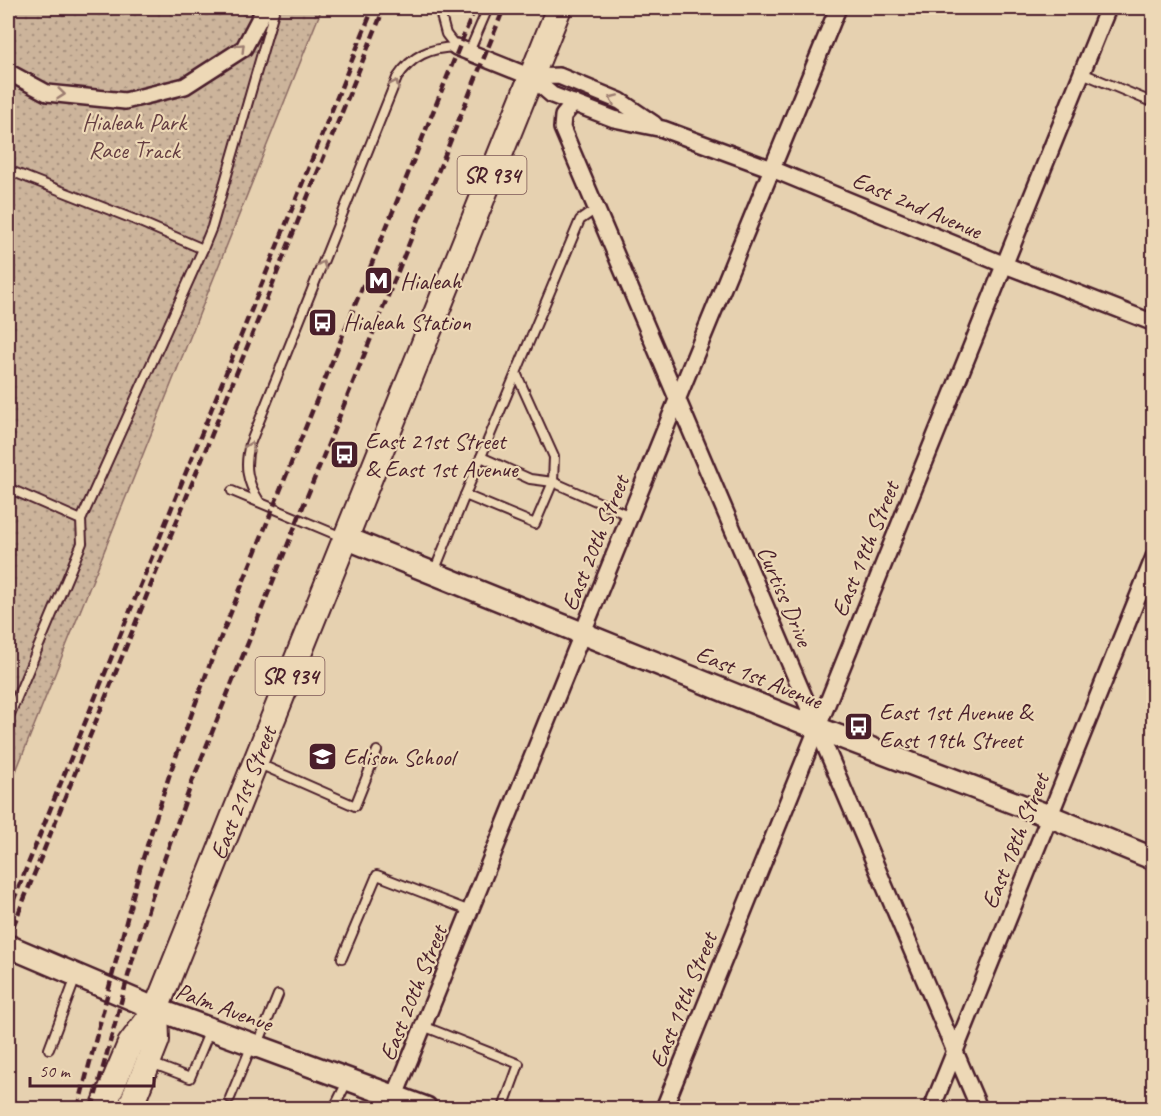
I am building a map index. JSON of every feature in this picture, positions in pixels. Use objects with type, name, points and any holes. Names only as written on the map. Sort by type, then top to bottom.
[{"type":"main road","name":"East 21st Street","points":[[156,1009],[559,8]]},
{"type":"main road","name":"SR 934","points":[[130,1108],[157,1040],[156,1009]]},
{"type":"main road","name":"SR 934","points":[[103,1108],[130,1044],[156,1009]]},
{"type":"street","points":[[8,72],[47,93],[125,101],[175,89],[185,86],[244,48],[266,8]]},
{"type":"street","name":"East 20th Street","points":[[393,1102],[838,8]]},
{"type":"street","name":"East 19th Street","points":[[664,1108],[1108,8]]},
{"type":"street","points":[[463,49],[531,77]]},
{"type":"street","name":"East 2nd Avenue","points":[[531,77],[560,76],[620,101],[663,129]]},
{"type":"street","name":"East 2nd Avenue","points":[[531,77],[552,94],[614,119],[663,129],[772,169],[1005,266],[1154,323]]},
{"type":"street","name":"Curtiss Drive","points":[[574,103],[563,116],[562,128],[979,1108]]},
{"type":"street","name":"East 1st Avenue","points":[[346,538],[817,728],[1049,816],[1154,859]]},
{"type":"street","name":"East 18th Street","points":[[932,1108],[1154,557]]},
{"type":"street","name":"Palm Avenue","points":[[8,946],[156,1009],[348,1079],[393,1102],[426,1108]]},
{"type":"lane","points":[[8,719],[82,543],[81,520],[212,227],[275,8]]},
{"type":"lane","points":[[439,8],[446,34],[463,49]]},
{"type":"lane","points":[[463,49],[488,8]]},
{"type":"lane","points":[[259,501],[251,488],[247,475],[246,458],[250,444],[398,78],[405,67],[416,57],[441,48],[463,49]]},
{"type":"lane","points":[[1082,73],[1154,103]]},
{"type":"lane","points":[[8,170],[203,249]]},
{"type":"lane","points":[[433,573],[580,220],[596,209]]},
{"type":"lane","points":[[465,495],[535,524],[553,482],[554,457],[516,373]]},
{"type":"lane","points":[[481,457],[530,478],[553,482],[630,516]]},
{"type":"lane","points":[[8,488],[81,520]]},
{"type":"lane","points":[[232,491],[346,538]]},
{"type":"lane","points":[[255,762],[355,806],[377,751]]},
{"type":"lane","points":[[342,958],[377,875],[470,911]]},
{"type":"lane","points":[[49,1049],[76,975]]},
{"type":"lane","points":[[230,1098],[278,995]]},
{"type":"lane","points":[[423,1026],[519,1064],[503,1108]]},
{"type":"lane","points":[[148,1062],[190,1078],[211,1029]]},
{"type":"lane","points":[[334,1108],[348,1079]]},
{"type":"green space","name":"Hialeah Park Race Track","points":[[8,8],[322,8],[8,791]]},
{"type":"railway","points":[[8,914],[373,8]]},
{"type":"railway","points":[[8,939],[384,8]]},
{"type":"railway","points":[[78,1108],[140,868],[170,773],[210,664],[475,8]]},
{"type":"railway","points":[[92,1108],[133,958],[159,874],[192,782],[504,8]]},
{"type":"place","name":"Hialeah","points":[[379,281]]},
{"type":"place","name":"Hialeah Station","points":[[322,322]]},
{"type":"place","name":"East 21st Street & East 1st Avenue","points":[[344,455]]},
{"type":"place","name":"East 1st Avenue & East 19th Street","points":[[858,726]]},
{"type":"place","name":"Edison School","points":[[322,757]]}]
